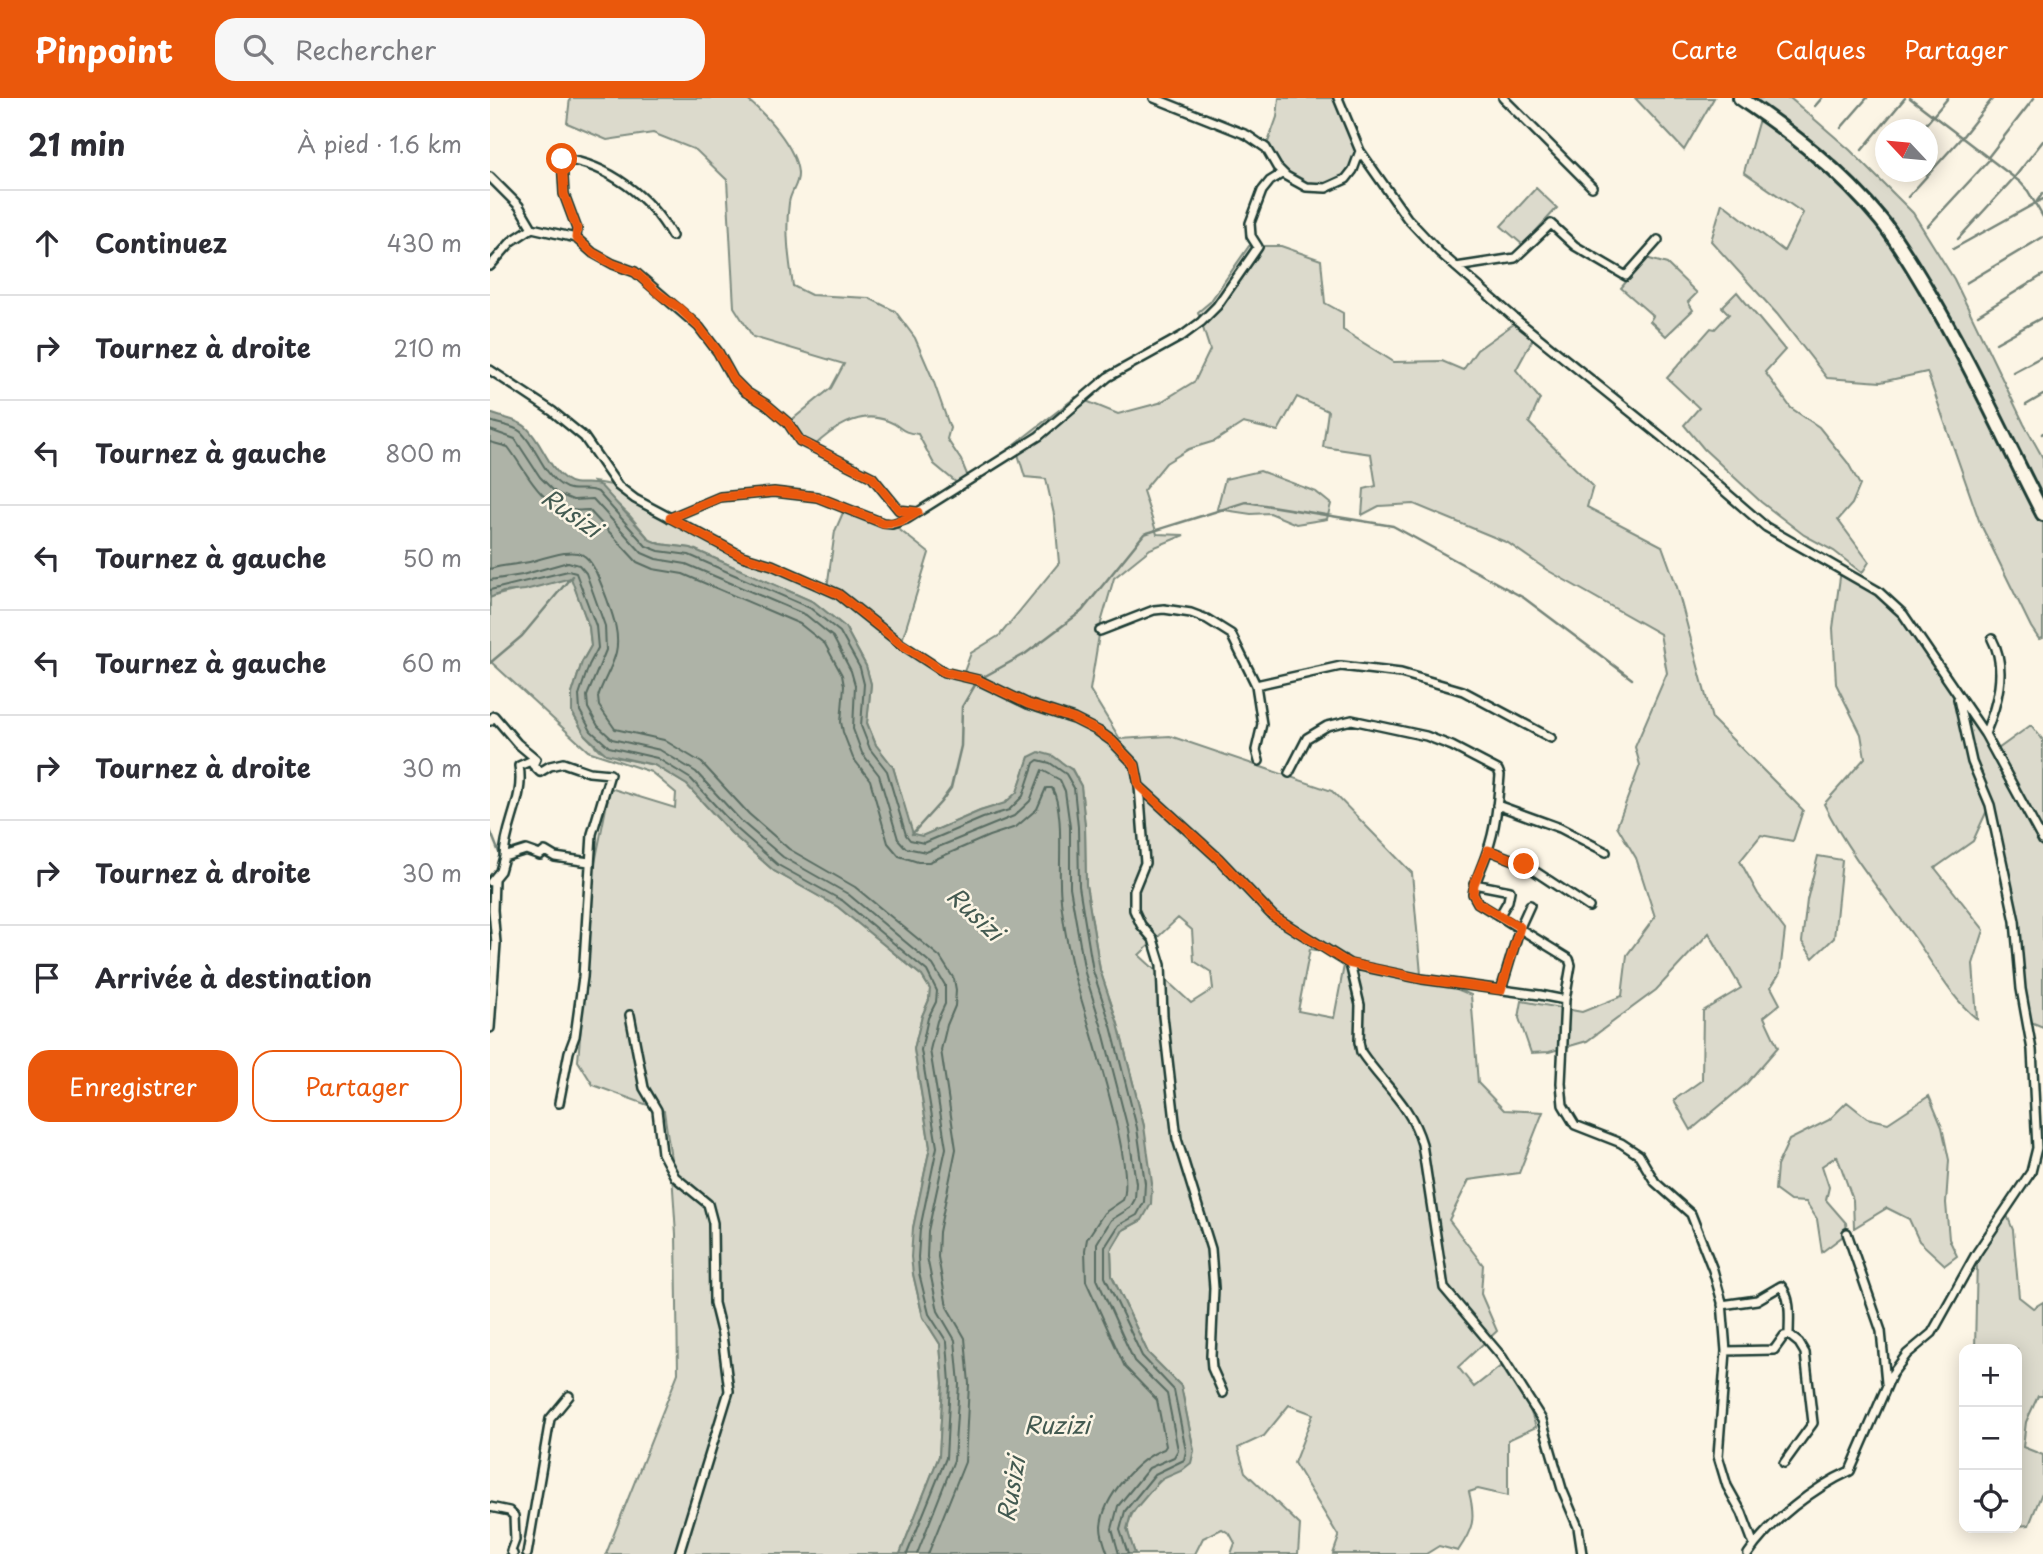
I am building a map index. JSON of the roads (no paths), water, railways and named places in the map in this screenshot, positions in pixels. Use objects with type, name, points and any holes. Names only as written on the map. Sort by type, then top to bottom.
[{"type":"highway","points":[[1740,98],[1813,151],[1882,221],[1951,330],[2043,514]]},
{"type":"street","points":[[1154,98],[1247,135],[1266,148],[1283,173],[1315,190],[1346,179],[1360,151]]},
{"type":"street","points":[[1338,98],[1360,151],[1407,218],[1456,267],[1518,321],[1662,437],[1766,527],[1878,591],[1889,600],[1921,638],[1985,734],[2043,841]]},
{"type":"street","points":[[1503,98],[1592,187]]},
{"type":"street","points":[[576,238],[577,229],[564,194],[562,159],[577,161],[604,171],[649,204],[661,217],[672,236]]},
{"type":"street","points":[[670,518],[720,497],[774,492],[817,497],[883,523],[900,522],[918,512],[1039,436],[1108,377],[1182,336],[1208,316],[1228,292],[1258,247],[1251,236],[1250,223],[1262,191],[1270,181],[1283,173]]},
{"type":"street","points":[[490,177],[519,206],[532,228]]},
{"type":"street","points":[[1456,267],[1515,258],[1551,224],[1575,246],[1626,276],[1658,240]]},
{"type":"street","points":[[490,266],[512,241],[532,228],[576,238],[593,253],[635,272],[679,308],[712,343],[733,379],[788,423],[800,441],[872,477],[899,510],[918,512]]},
{"type":"street","points":[[490,370],[552,411],[584,437],[618,486],[635,499],[742,556],[772,565],[838,594],[901,644],[944,672],[978,680],[1028,704],[1074,719],[1098,731],[1112,741],[1135,765],[1145,863],[1134,890],[1134,910],[1141,925],[1153,939],[1161,965],[1163,1016],[1177,1139],[1211,1249],[1214,1288],[1211,1356],[1212,1368],[1223,1393]]},
{"type":"street","points":[[1100,631],[1154,610],[1164,609],[1208,619],[1231,634],[1256,685],[1262,724],[1256,750],[1259,761]]},
{"type":"street","points":[[1985,734],[1996,709],[2000,677],[1999,652],[1992,639]]},
{"type":"street","points":[[1256,685],[1341,666],[1401,673],[1463,691],[1551,738]]},
{"type":"street","points":[[1748,1554],[1776,1523],[1826,1482],[1850,1471],[1862,1449],[1892,1374],[1908,1353],[1932,1333],[1976,1254],[2031,1172],[2037,1148],[2032,1050],[2021,989],[2015,921],[1990,804],[1972,762],[1956,693]]},
{"type":"street","points":[[490,721],[494,716],[517,743],[536,758]]},
{"type":"street","points":[[1289,773],[1307,738],[1341,721],[1366,721],[1426,736],[1491,765],[1500,775],[1488,850],[1474,884],[1473,894],[1476,900],[1566,956],[1571,962],[1565,1000],[1561,1083],[1563,1105],[1575,1125],[1633,1150],[1644,1162],[1658,1186],[1686,1207],[1701,1238],[1722,1305],[1726,1351],[1718,1456],[1727,1486],[1742,1513],[1754,1545]]},
{"type":"street","points":[[490,1028],[496,943],[492,881],[500,871],[505,836],[521,790],[519,766],[536,758]]},
{"type":"street","points":[[536,758],[533,765],[540,772],[563,763],[589,772],[610,774],[592,834],[583,977],[575,1036],[569,1052],[559,1103]]},
{"type":"street","points":[[1139,786],[1218,858],[1273,916],[1350,964],[1422,979],[1565,1000]]},
{"type":"street","points":[[1497,806],[1560,828],[1606,852]]},
{"type":"street","points":[[504,857],[526,850],[540,855],[545,851],[555,857],[589,862]]},
{"type":"street","points":[[1488,850],[1524,864],[1589,907]]},
{"type":"street","points":[[1474,884],[1510,891],[1500,915]]},
{"type":"street","points":[[1501,990],[1520,927],[1530,905]]},
{"type":"street","points":[[1350,964],[1360,1005],[1361,1052],[1403,1103],[1419,1131],[1423,1144],[1444,1288],[1502,1357],[1542,1420],[1562,1489],[1578,1527],[1582,1554]]},
{"type":"street","points":[[630,1015],[644,1088],[657,1110],[662,1153],[675,1177],[708,1204],[713,1223],[714,1303],[722,1335],[729,1391],[679,1554]]},
{"type":"street","points":[[1847,1233],[1881,1331],[1886,1387]]},
{"type":"street","points":[[1722,1305],[1757,1300],[1781,1286],[1786,1292],[1789,1306],[1789,1335]]},
{"type":"street","points":[[1726,1351],[1774,1350],[1784,1336],[1789,1335]]},
{"type":"street","points":[[1784,1463],[1813,1423],[1805,1353],[1799,1343],[1789,1335]]},
{"type":"street","points":[[527,1554],[550,1419],[569,1396]]},
{"type":"street","points":[[490,1507],[509,1511],[514,1516],[513,1554]]},
{"type":"water","name":"Ruzizi","points":[[490,413],[526,427],[554,468],[565,479],[574,483],[601,486],[650,540],[691,548],[814,602],[845,627],[866,666],[871,684],[867,723],[876,745],[893,767],[913,834],[922,836],[1005,803],[1017,792],[1029,757],[1039,752],[1053,756],[1072,770],[1081,786],[1086,885],[1100,970],[1118,1024],[1144,1126],[1152,1183],[1151,1204],[1142,1220],[1123,1230],[1111,1250],[1112,1276],[1148,1353],[1181,1386],[1194,1451],[1191,1463],[1181,1471],[1160,1480],[1131,1514],[1127,1529],[1135,1554],[900,1554],[939,1456],[943,1383],[940,1344],[923,1317],[911,1257],[913,1228],[930,1147],[914,1049],[930,989],[922,976],[838,907],[774,871],[731,833],[687,785],[654,765],[606,754],[585,735],[572,712],[572,694],[582,662],[591,646],[589,627],[571,578],[525,590],[503,592],[490,598]]},
{"type":"waterway","points":[[1815,106],[1822,98]]},
{"type":"waterway","points":[[1841,128],[1867,98]]},
{"type":"waterway","points":[[1862,150],[1905,98]]},
{"type":"waterway","points":[[1910,98],[2020,182],[2043,217]]},
{"type":"waterway","points":[[1930,119],[1948,98]]},
{"type":"waterway","points":[[1908,197],[1993,98]]},
{"type":"waterway","points":[[1989,156],[2034,98]]},
{"type":"waterway","points":[[1958,239],[2014,178],[2043,141]]},
{"type":"waterway","points":[[1928,226],[1990,159]]},
{"type":"waterway","points":[[2037,201],[2043,193]]},
{"type":"waterway","points":[[1953,249],[2043,199]]},
{"type":"waterway","points":[[1966,283],[2043,237]]},
{"type":"waterway","points":[[1978,315],[2043,275]]},
{"type":"waterway","points":[[1996,343],[2043,317]]},
{"type":"waterway","points":[[2013,372],[2043,356]]},
{"type":"waterway","points":[[2026,405],[2043,395]]},
{"type":"waterway","points":[[912,834],[951,788],[961,746],[962,707],[978,680],[1025,654],[1082,611],[1144,534],[1246,502],[1393,526],[1524,598],[1632,679]]},
{"type":"waterway","points":[[490,663],[522,636],[572,576]]},
{"type":"waterway","points":[[490,830],[500,855],[496,873]]},
{"type":"water label","name":"Rusizi","points":[[572,512]]},
{"type":"water label","name":"Rusizi","points":[[976,913]]},
{"type":"water label","name":"Rusizi","points":[[1010,1489]]}]
